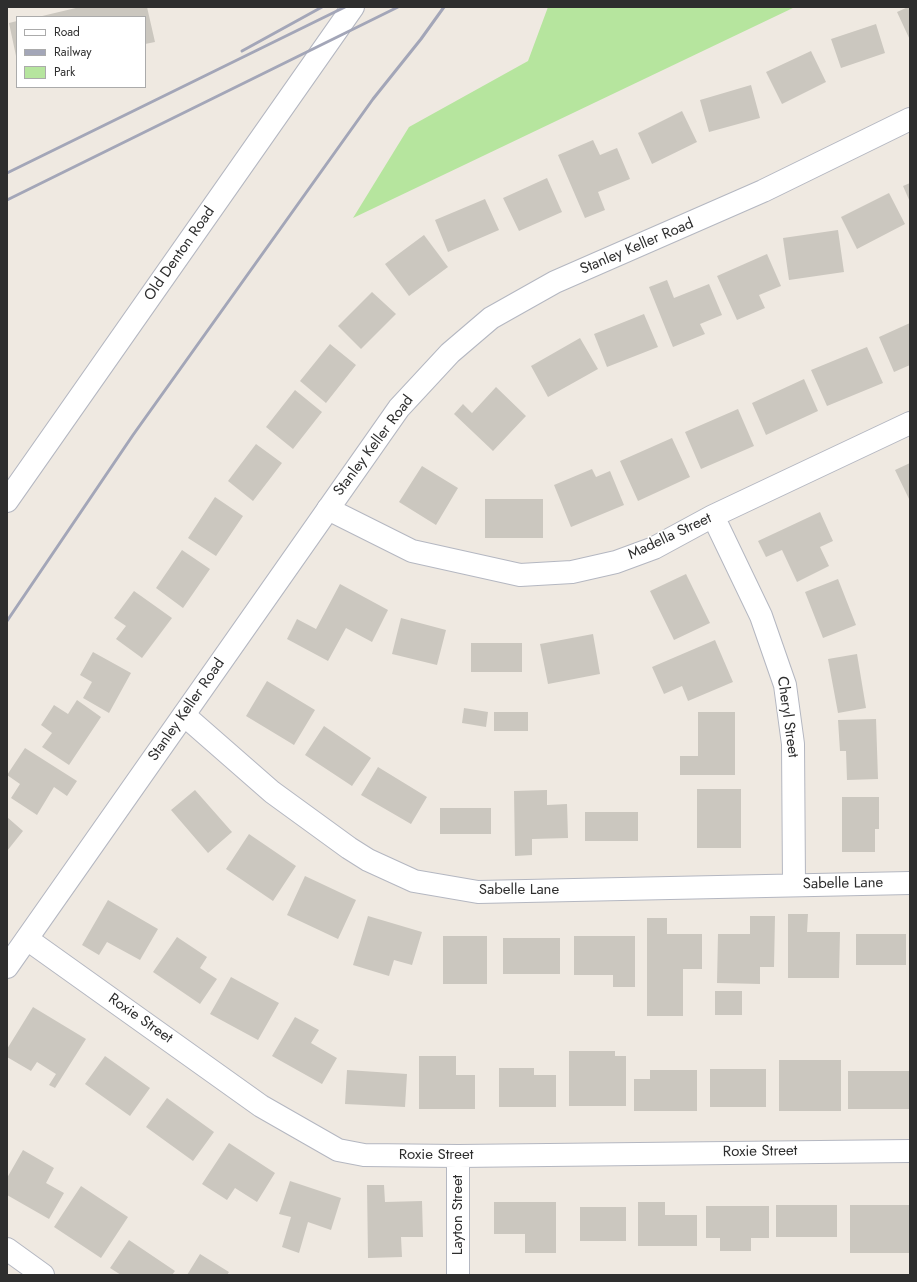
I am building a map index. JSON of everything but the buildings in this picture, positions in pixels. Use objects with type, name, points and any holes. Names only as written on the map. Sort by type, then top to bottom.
[{"type":"street","name":"Old Denton Road","points":[[7,501],[353,7]]},
{"type":"street","name":"Stanley Keller Road","points":[[7,967],[399,408],[450,353],[492,318],[555,282],[763,191],[910,119]]},
{"type":"street","name":"Madella Street","points":[[328,509],[412,551],[520,575],[572,572],[616,562],[654,548],[713,516],[910,423]]},
{"type":"street","name":"Cheryl Street","points":[[713,516],[761,616],[785,685],[793,744],[794,884]]},
{"type":"street","name":"Sabelle Lane","points":[[184,715],[272,792],[349,848],[368,860],[414,881],[478,892],[794,884],[910,883]]},
{"type":"street","name":"Roxie Street","points":[[27,939],[261,1106],[338,1150],[364,1155],[458,1156],[910,1151]]},
{"type":"street","name":"Layton Street","points":[[458,1156],[458,1275]]},
{"type":"street","points":[[7,1249],[42,1275]]},
{"type":"green space","points":[[548,7],[795,7],[353,218],[409,127],[528,61]]},
{"type":"railway","points":[[242,51],[322,7]]},
{"type":"railway","points":[[7,173],[345,7]]},
{"type":"railway","points":[[7,200],[398,7]]},
{"type":"railway","points":[[7,621],[133,435],[373,99],[421,39],[444,7]]}]
